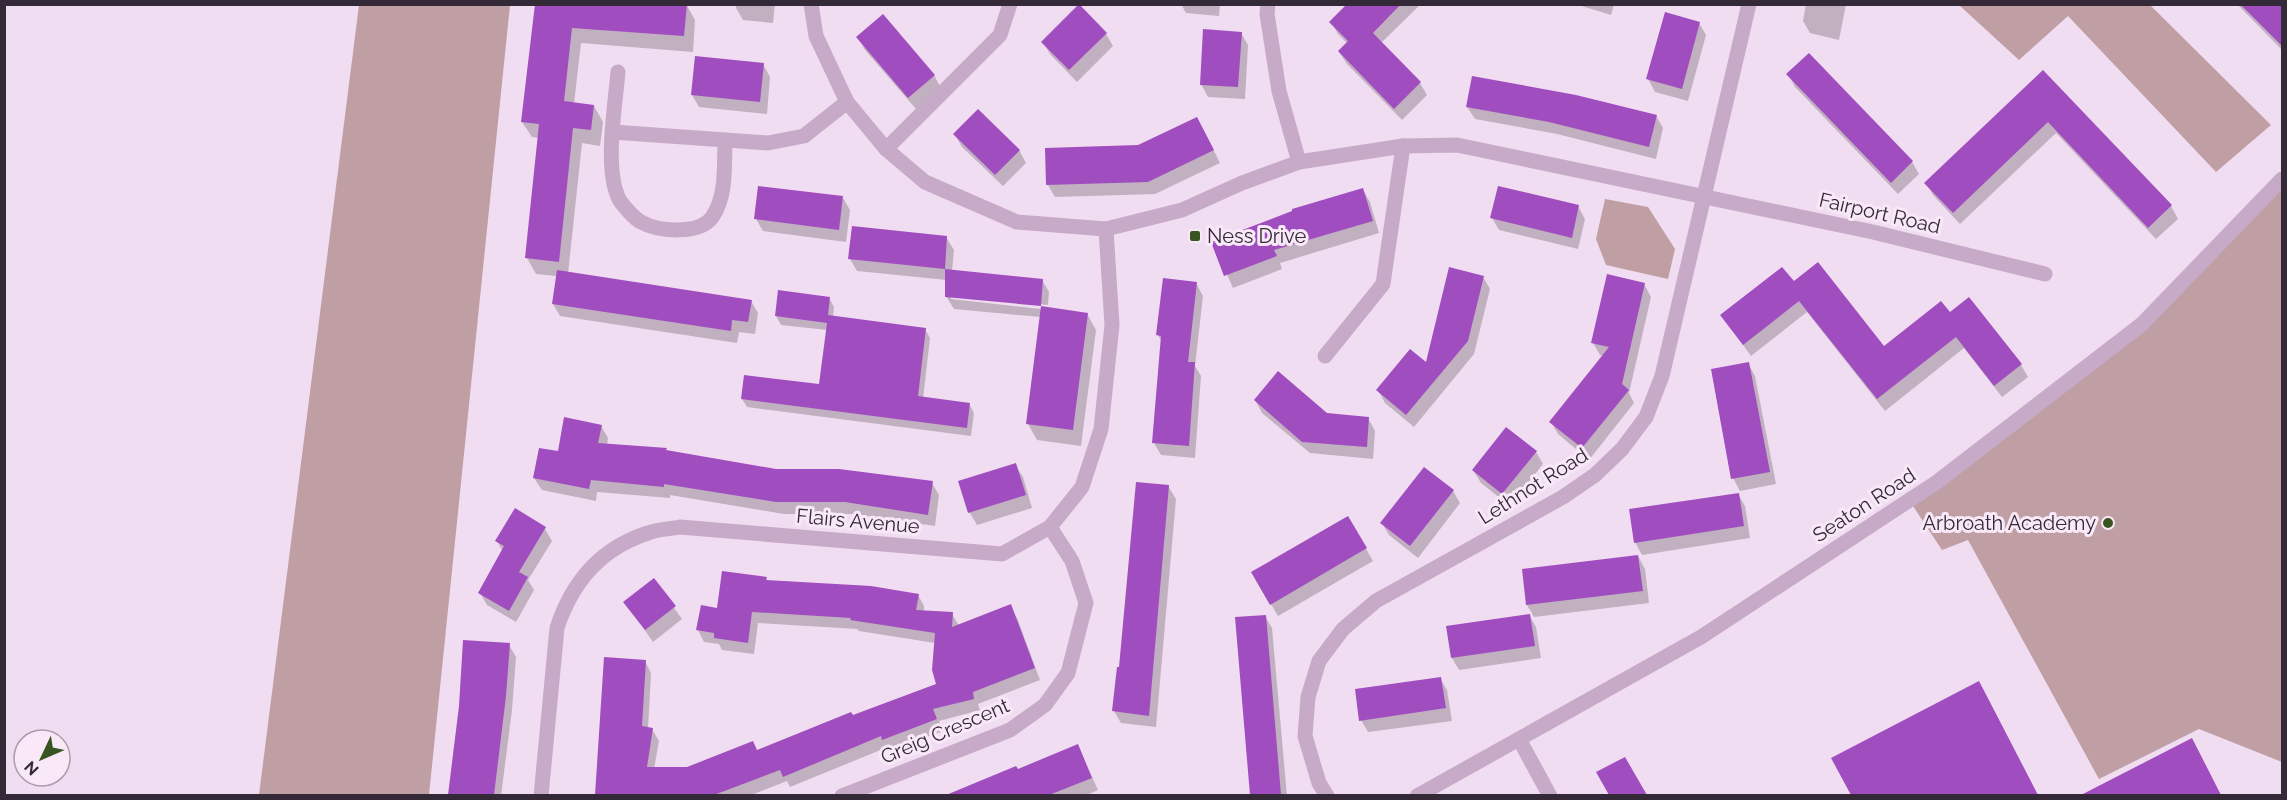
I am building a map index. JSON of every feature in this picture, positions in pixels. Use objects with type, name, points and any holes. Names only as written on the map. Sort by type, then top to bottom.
[{"type":"street","points":[[811,4],[816,36],[847,102],[886,149],[925,182],[1017,222],[1106,229],[1182,210],[1242,183],[1299,162],[1402,146],[1457,145],[1704,196]]},
{"type":"street","points":[[886,149],[1000,35],[1010,4]]},
{"type":"street","points":[[1268,4],[1267,14],[1279,91],[1299,162]]},
{"type":"street","name":"Lethnot Road","points":[[1327,795],[1319,783],[1305,736],[1308,697],[1319,661],[1343,628],[1376,601],[1563,496],[1595,475],[1622,449],[1646,417],[1662,376],[1749,4]]},
{"type":"street","points":[[618,72],[611,172],[620,200],[640,222],[674,231],[702,225],[712,218],[722,199],[725,140]]},
{"type":"street","points":[[614,132],[768,143],[804,136],[847,102]]},
{"type":"street","points":[[1325,356],[1383,284],[1402,146]]},
{"type":"street","name":"Seaton Road","points":[[1417,795],[1701,637],[1937,482],[2142,324],[2283,179]]},
{"type":"street","name":"Fairport Road","points":[[1704,196],[1873,232],[2045,274]]},
{"type":"street","name":"Flairs Avenue","points":[[541,795],[557,628],[565,603],[580,580],[597,561],[620,546],[648,533],[680,526],[1002,554],[1050,527],[1082,487],[1101,429],[1112,325],[1106,229]]},
{"type":"street","name":"Greig Crescent","points":[[842,795],[1010,730],[1045,705],[1068,673],[1086,603],[1072,561],[1050,527]]},
{"type":"street","points":[[1519,739],[1550,795]]},
{"type":"shaded area","points":[[359,5],[510,5],[429,795],[259,795]]},
{"type":"shaded area","points":[[1959,5],[2150,5],[2271,125],[2216,172],[2068,16],[2019,60]]},
{"type":"shaded area","points":[[2282,179],[2282,762],[2199,729],[2099,779],[1968,540],[1942,550],[1909,500],[2142,324]]},
{"type":"shaded area","points":[[1605,199],[1648,207],[1675,249],[1668,279],[1606,265],[1596,239]]},
{"type":"building","points":[[535,4],[687,4],[684,36],[572,28],[564,101],[594,105],[591,130],[573,128],[559,262],[525,258],[539,124],[521,122]]},
{"type":"building","points":[[1079,4],[1107,33],[1069,70],[1041,42]]},
{"type":"building","points":[[1347,4],[1401,4],[1373,33],[1421,82],[1394,109],[1338,51],[1348,41],[1329,22]]},
{"type":"building","points":[[2240,4],[2283,4],[2283,47]]},
{"type":"building","points":[[1665,12],[1700,22],[1682,89],[1646,79]]},
{"type":"building","points":[[883,14],[935,75],[908,98],[856,37]]},
{"type":"building","points":[[1203,29],[1242,32],[1238,87],[1200,85]]},
{"type":"building","points":[[1809,53],[1913,161],[1891,183],[1786,74]]},
{"type":"building","points":[[695,56],[764,63],[760,102],[691,95]]},
{"type":"building","points":[[2043,70],[2172,205],[2148,228],[2048,122],[1953,213],[1924,183]]},
{"type":"building","points":[[1472,76],[1576,95],[1657,115],[1649,147],[1549,122],[1466,107]]},
{"type":"building","points":[[978,109],[1020,150],[995,175],[953,134]]},
{"type":"building","points":[[1197,117],[1214,150],[1148,182],[1046,185],[1045,148],[1138,145]]},
{"type":"building","points":[[758,186],[843,196],[839,230],[754,219]]},
{"type":"building","points":[[1498,186],[1579,205],[1572,238],[1490,218]]},
{"type":"building","points":[[1363,188],[1373,221],[1274,250],[1277,256],[1224,276],[1211,242],[1292,211],[1292,209]]},
{"type":"building","points":[[852,226],[947,236],[945,269],[848,259]]},
{"type":"building","points":[[1818,262],[1884,346],[1941,301],[1950,312],[1969,297],[2022,364],[1994,386],[1956,337],[1877,399],[1799,301],[1743,345],[1720,315],[1782,267],[1794,281]]},
{"type":"building","points":[[1449,267],[1484,276],[1468,341],[1406,415],[1376,390],[1410,349],[1426,362]]},
{"type":"building","points":[[945,269],[1043,279],[1041,306],[945,297]]},
{"type":"building","points":[[557,270],[752,300],[748,322],[732,320],[731,331],[552,304]]},
{"type":"building","points":[[1607,274],[1645,283],[1622,384],[1629,390],[1582,448],[1549,422],[1609,347],[1591,343]]},
{"type":"building","points":[[1163,278],[1197,282],[1188,362],[1195,362],[1189,446],[1152,443],[1161,336],[1156,335]]},
{"type":"building","points":[[778,290],[830,297],[828,315],[926,328],[918,396],[970,403],[967,428],[741,399],[744,375],[819,384],[827,323],[775,316]]},
{"type":"building","points":[[1041,306],[1088,313],[1073,430],[1026,424]]},
{"type":"building","points":[[1749,362],[1770,472],[1731,479],[1711,369]]},
{"type":"building","points":[[1278,371],[1327,413],[1369,417],[1367,447],[1302,442],[1254,400]]},
{"type":"building","points":[[564,417],[602,425],[598,443],[667,448],[666,450],[776,469],[839,469],[933,481],[928,515],[845,502],[776,502],[664,484],[664,487],[591,480],[589,489],[533,478],[539,448],[558,451]]},
{"type":"building","points":[[1506,427],[1537,451],[1502,494],[1472,470]]},
{"type":"building","points":[[1016,463],[1026,495],[968,513],[958,481]]},
{"type":"building","points":[[1424,467],[1454,490],[1410,546],[1380,523]]},
{"type":"building","points":[[1136,482],[1169,485],[1149,716],[1112,711],[1117,667],[1119,667]]},
{"type":"building","points":[[1739,493],[1744,526],[1634,543],[1629,509]]},
{"type":"building","points":[[515,508],[546,527],[519,572],[528,577],[509,611],[478,593],[504,546],[495,541]]},
{"type":"building","points":[[1348,516],[1367,548],[1270,605],[1251,572]]},
{"type":"building","points":[[1638,555],[1643,591],[1526,605],[1522,569]]},
{"type":"building","points":[[722,571],[767,577],[766,580],[871,586],[919,594],[916,610],[953,612],[952,627],[1011,604],[1035,668],[973,692],[974,699],[933,709],[937,719],[882,740],[881,736],[783,777],[780,770],[714,795],[595,795],[604,657],[646,660],[642,726],[653,728],[647,767],[687,767],[753,741],[757,750],[851,712],[853,715],[936,684],[932,670],[935,633],[850,620],[851,618],[752,612],[748,643],[714,638],[714,633],[696,630],[701,605],[717,608]]},
{"type":"building","points":[[654,578],[676,606],[645,630],[623,602]]},
{"type":"building","points":[[1530,614],[1535,646],[1451,658],[1446,626]]},
{"type":"building","points":[[1266,615],[1281,795],[1250,795],[1235,617]]},
{"type":"building","points":[[463,640],[510,643],[494,795],[448,795],[459,706]]},
{"type":"building","points":[[1441,677],[1446,708],[1359,721],[1355,689]]},
{"type":"building","points":[[1979,681],[2038,795],[1851,795],[1831,758]]},
{"type":"building","points":[[2192,738],[2221,795],[2081,795]]},
{"type":"building","points":[[1078,744],[1092,778],[1049,795],[946,795],[1016,766],[1018,769]]},
{"type":"building","points":[[1625,757],[1647,795],[1609,795],[1596,772]]},
{"type":"place","name":"Ness Drive","points":[[1195,236]]},
{"type":"place","name":"Arbroath Academy","points":[[2108,523]]}]
